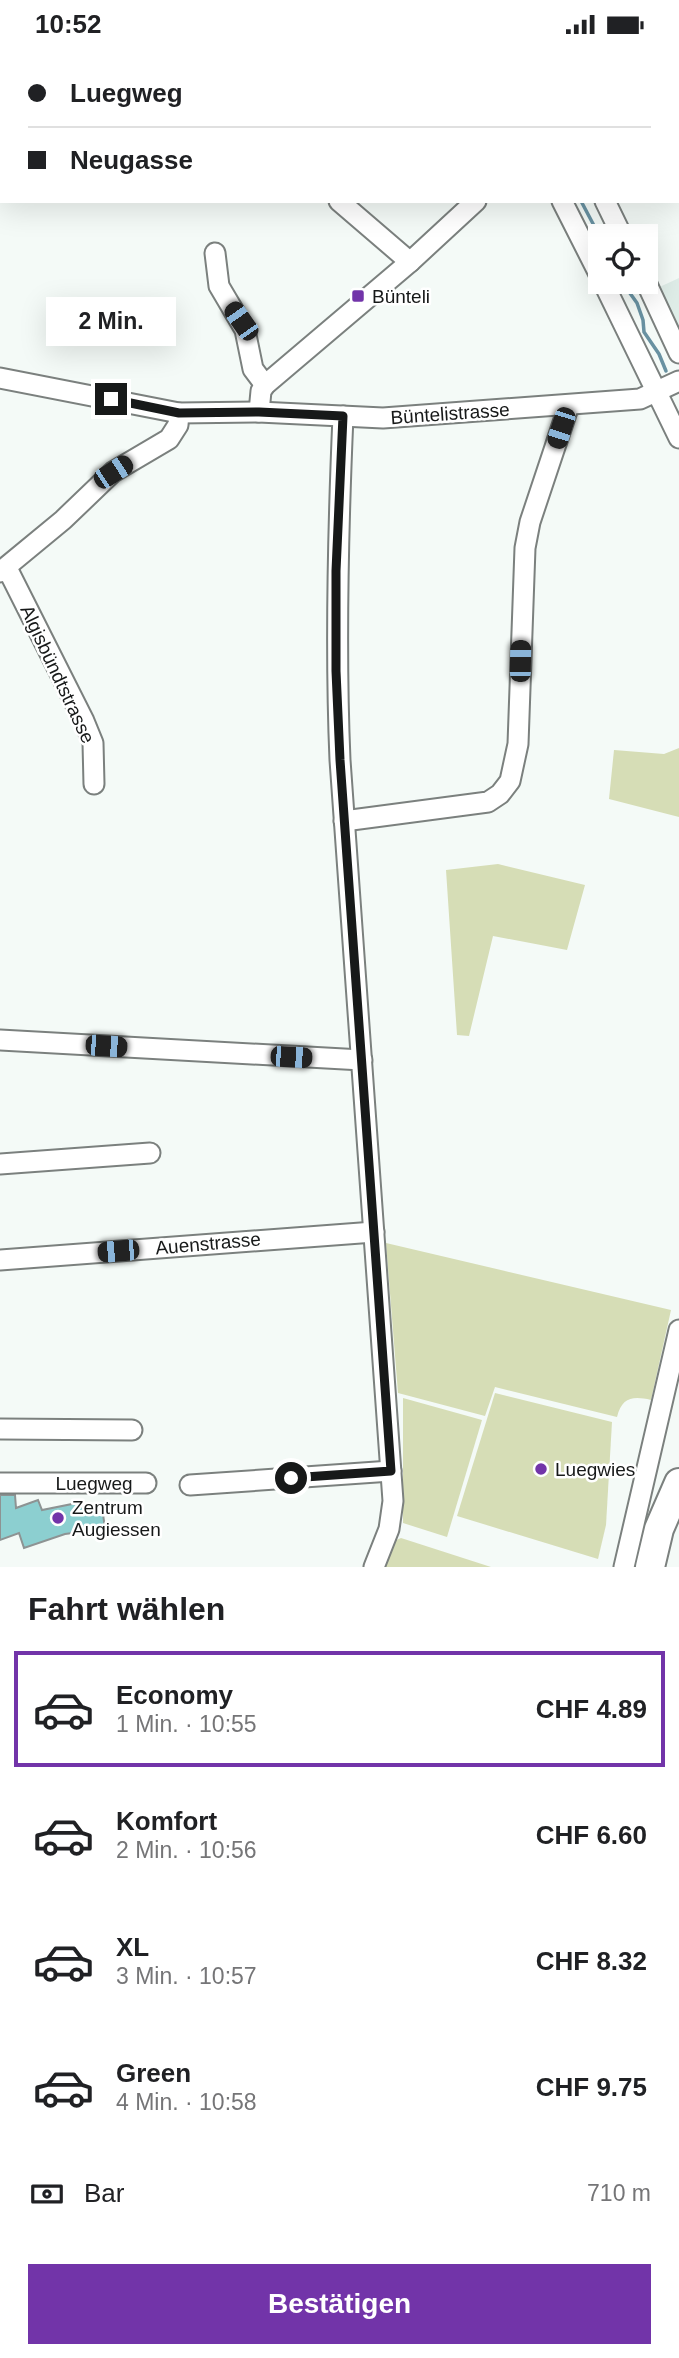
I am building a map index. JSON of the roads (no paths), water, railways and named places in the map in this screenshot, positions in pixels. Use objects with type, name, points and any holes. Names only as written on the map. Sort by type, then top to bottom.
[{"type":"highway","points":[[650,1567],[659,1529],[679,1483]]},
{"type":"highway","points":[[661,1567],[679,1494]]},
{"type":"street","points":[[341,203],[410,262]]},
{"type":"street","points":[[259,412],[259,399],[265,385],[410,262],[474,203]]},
{"type":"street","points":[[563,203],[588,253]]},
{"type":"street","points":[[606,203],[616,224]]},
{"type":"street","points":[[215,253],[219,286],[245,330],[253,369],[265,385]]},
{"type":"street","points":[[609,294],[679,438]]},
{"type":"street","points":[[652,294],[679,353]]},
{"type":"street","name":"Büntelistrasse","points":[[0,378],[179,413],[259,412],[420,417],[640,399],[679,381]]},
{"type":"street","points":[[344,821],[488,801],[500,794],[510,781],[518,744],[525,548],[530,522],[569,405]]},
{"type":"street","points":[[4,570],[113,472],[174,435],[179,413]]},
{"type":"street","points":[[343,416],[336,571],[336,671],[344,821],[391,1471],[392,1515],[374,1567]]},
{"type":"street","name":"Algisbündtstrasse","points":[[4,570],[89,732],[93,743],[94,784]]},
{"type":"street","points":[[0,1040],[362,1060]]},
{"type":"street","points":[[0,1164],[150,1153]]},
{"type":"street","name":"Auenstrasse","points":[[0,1260],[272,1237],[374,1232]]},
{"type":"street","points":[[624,1567],[679,1330]]},
{"type":"street","points":[[0,1429],[132,1430]]},
{"type":"street","points":[[190,1485],[391,1471]]},
{"type":"street","name":"Luegweg","points":[[0,1483],[146,1483]]},
{"type":"waterway","points":[[582,203],[593,224]]},
{"type":"waterway","points":[[631,294],[637,303],[644,332],[659,354],[666,371]]},
{"type":"place","name":"Bünteli","points":[[358,296]]},
{"type":"place","name":"Luegwies","points":[[541,1469]]},
{"type":"place","name":"Zentrum Augiessen","points":[[58,1518]]}]
